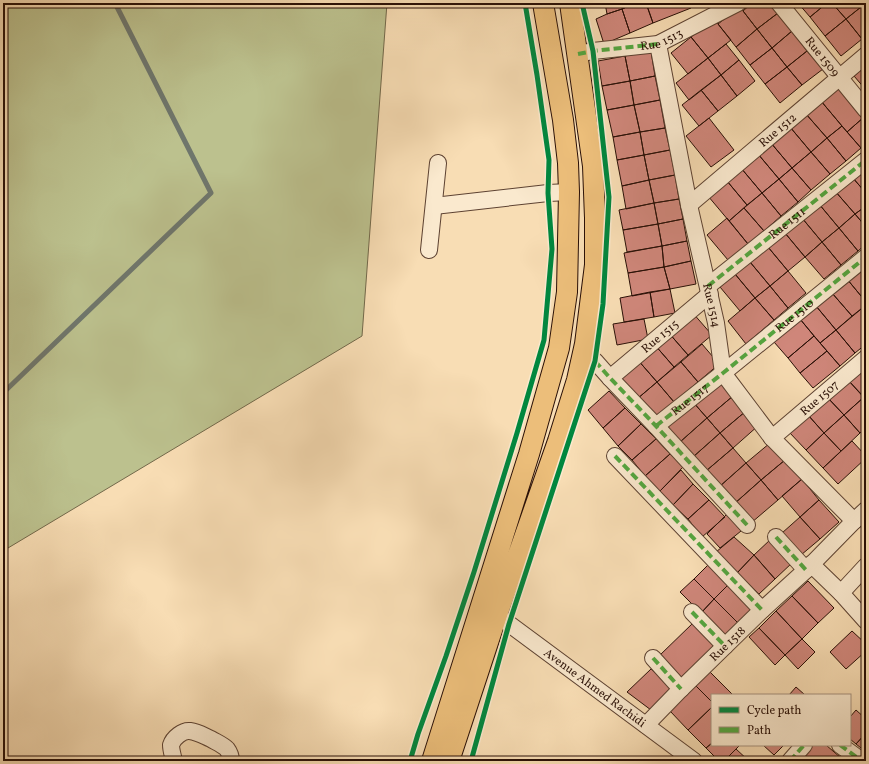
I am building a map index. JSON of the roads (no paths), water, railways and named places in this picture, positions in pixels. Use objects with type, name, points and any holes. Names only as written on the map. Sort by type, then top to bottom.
[{"type":"main road","points":[[432,761],[529,454],[559,348],[567,292],[569,192],[568,163],[563,120],[543,3]]},
{"type":"main road","points":[[449,761],[497,615],[558,441],[577,380],[585,344],[595,265],[593,166],[570,3]]},
{"type":"street","name":"Rue 1513","points":[[578,54],[658,44],[738,3]]},
{"type":"street","name":"Rue 1509","points":[[779,3],[866,110]]},
{"type":"street","name":"Rue 1514","points":[[658,44],[689,205],[716,323],[723,373],[772,438],[854,521]]},
{"type":"street","name":"Rue 1512","points":[[689,205],[866,55]]},
{"type":"street","name":"Rue 1511","points":[[709,290],[866,160]]},
{"type":"street","points":[[428,250],[438,163]]},
{"type":"street","points":[[434,206],[569,192]]},
{"type":"street","name":"Rue 1510","points":[[723,373],[866,257]]},
{"type":"street","name":"Rue 1515","points":[[610,378],[709,290]]},
{"type":"street","name":"Rue 1507","points":[[772,438],[866,358]]},
{"type":"street","points":[[595,361],[747,525]]},
{"type":"street","name":"Rue 1517","points":[[656,426],[723,373]]},
{"type":"street","points":[[615,456],[762,610]]},
{"type":"street","name":"Rue 1518","points":[[646,725],[725,646],[866,510]]},
{"type":"street","points":[[776,537],[808,567],[841,593],[866,621]]},
{"type":"street","points":[[841,593],[866,566]]},
{"type":"street","points":[[692,612],[725,646]]},
{"type":"street","name":"Avenue Ahmed Rachidi","points":[[497,615],[694,761]]},
{"type":"street","points":[[653,658],[681,689]]},
{"type":"street","points":[[174,761],[171,746],[173,741],[182,733],[189,731],[200,734],[223,746],[228,750],[231,761]]},
{"type":"street","points":[[790,761],[803,746]]},
{"type":"street","points":[[841,746],[862,761]]},
{"type":"waterway","points":[[3,393],[211,193],[115,3]]}]
